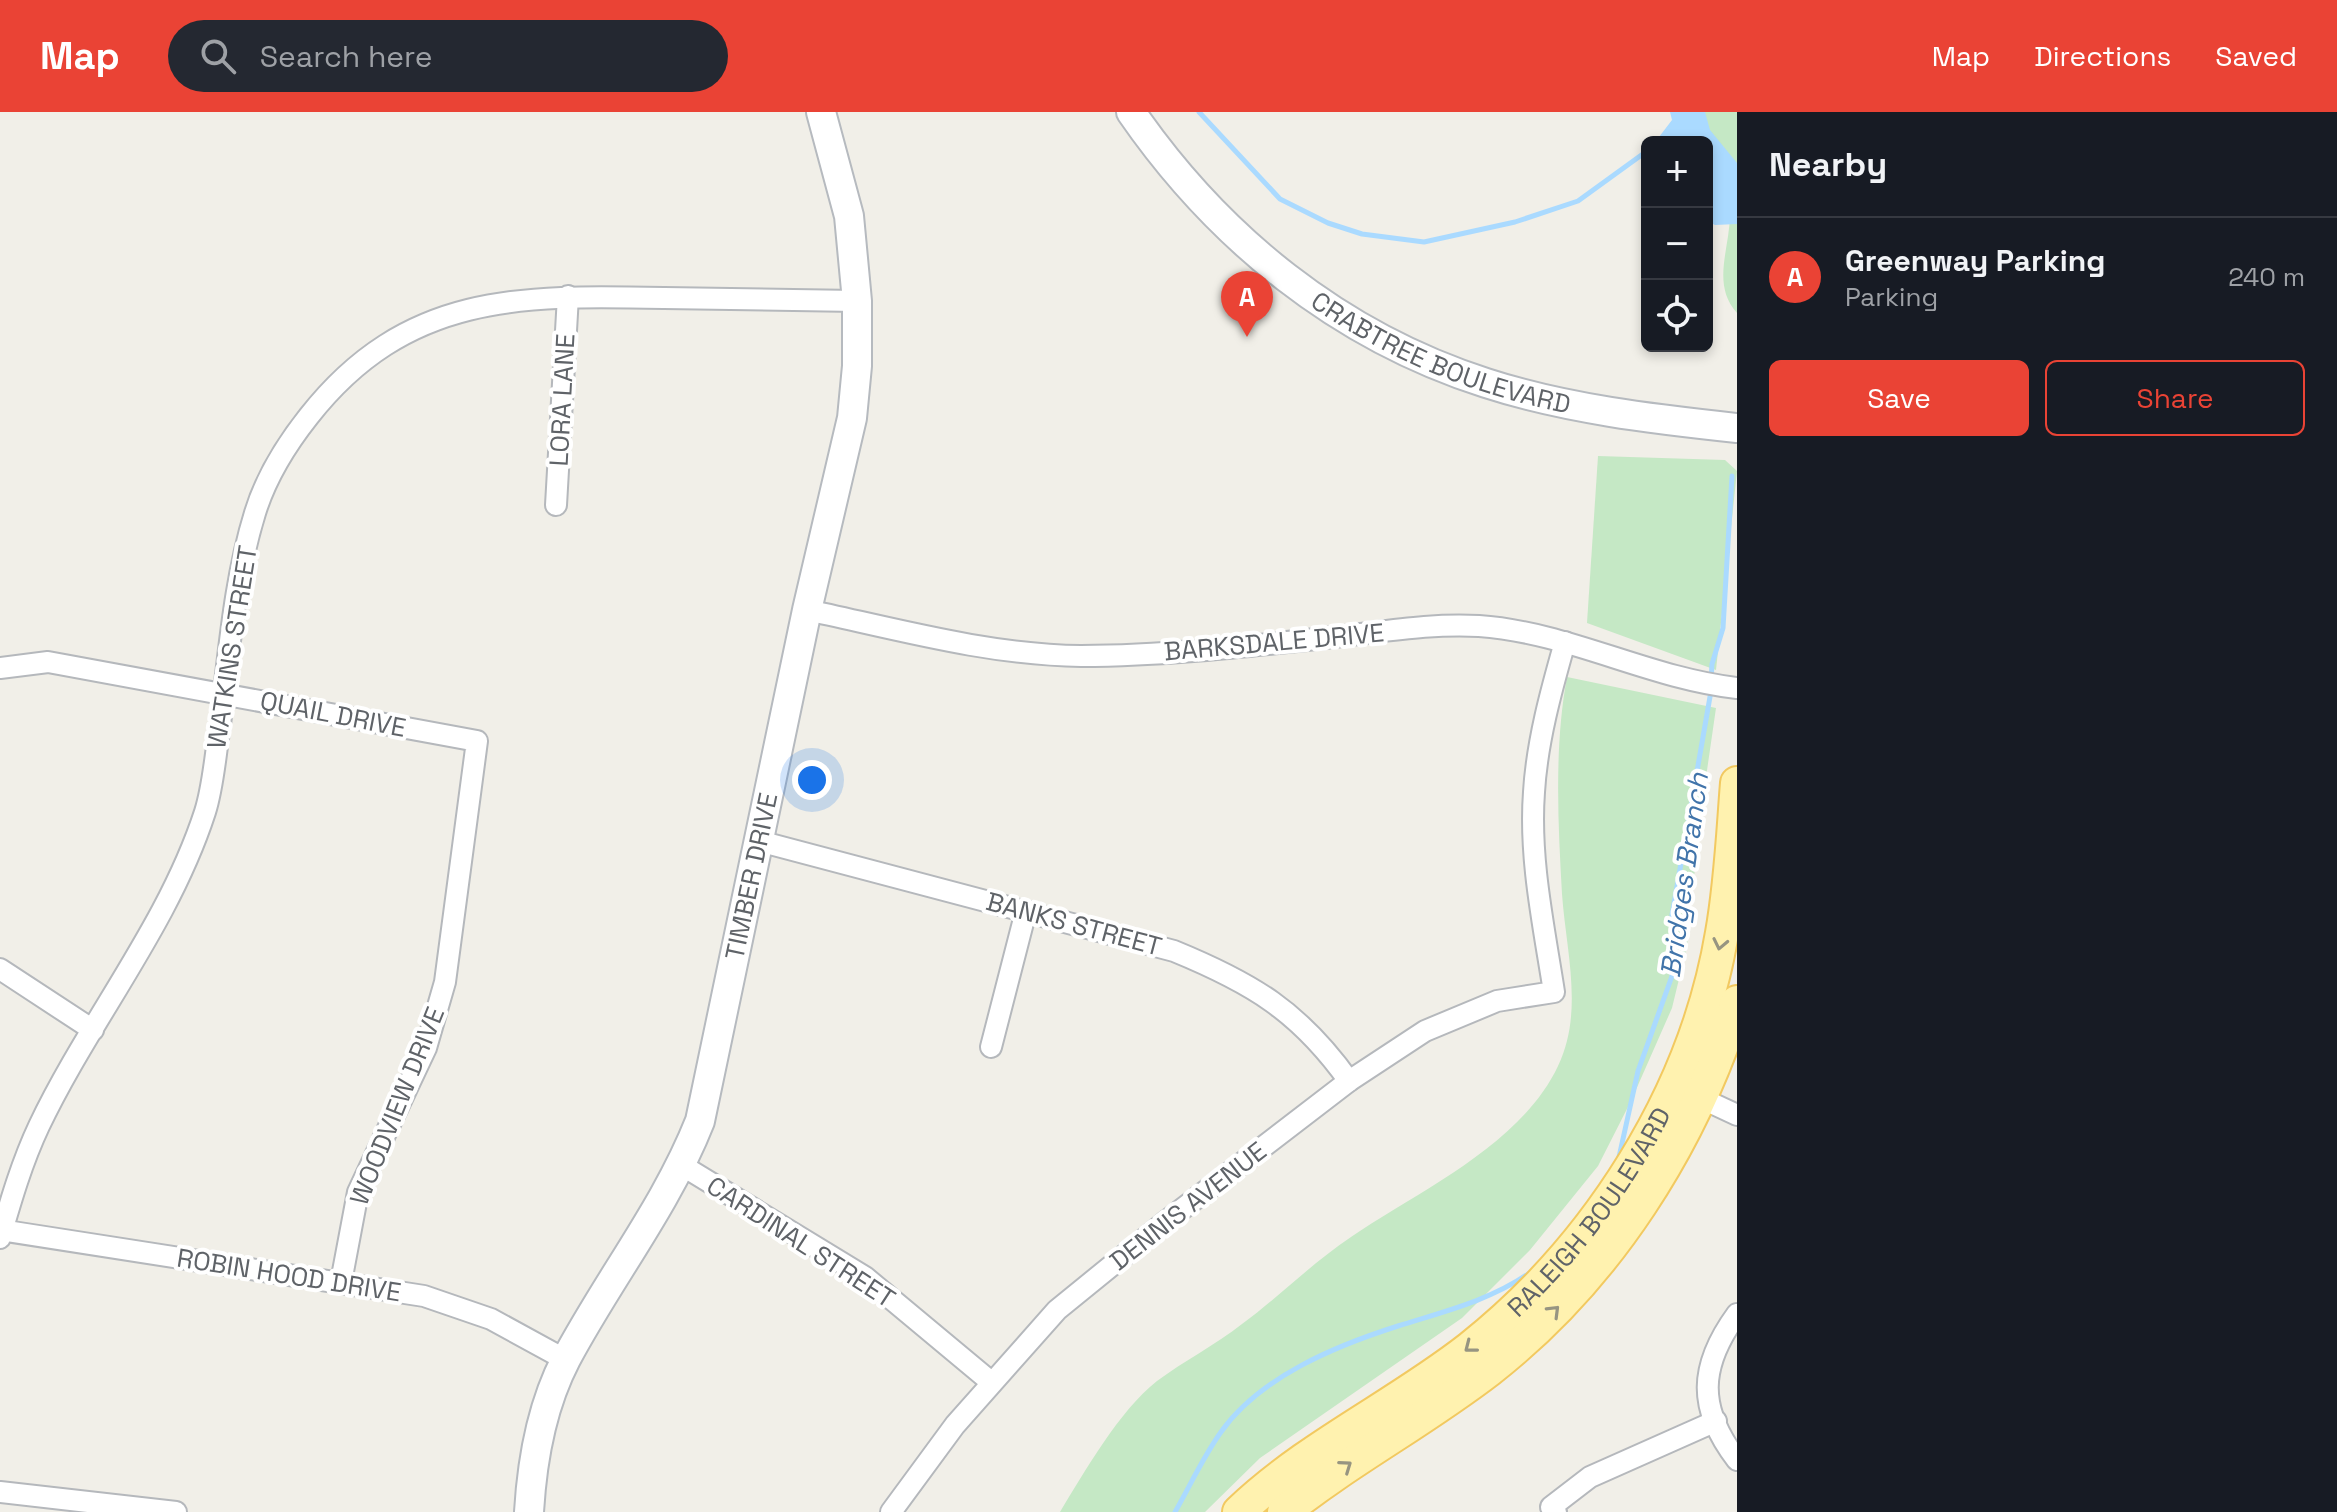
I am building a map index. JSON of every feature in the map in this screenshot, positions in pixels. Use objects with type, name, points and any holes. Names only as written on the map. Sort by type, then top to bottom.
[{"type":"main road","name":"RALEIGH BOULEVARD","points":[[1284,1512],[1372,1447],[1489,1370],[1555,1312],[1626,1226],[1683,1136],[1687,1092],[1722,935],[1737,783]]},
{"type":"main road","name":"RALEIGH BOULEVARD","points":[[1239,1512],[1288,1471],[1469,1348],[1533,1292],[1601,1210],[1657,1122],[1687,1092],[1737,1002]]},
{"type":"street","name":"TIMBER DRIVE","points":[[529,1512],[543,1424],[566,1360],[683,1166],[700,1121],[807,610],[852,418],[857,366],[857,301],[849,216],[821,112]]},
{"type":"street","name":"CRABTREE BOULEVARD","points":[[1131,112],[1220,221],[1289,281],[1351,322],[1445,368],[1528,395],[1737,428]]},
{"type":"street","name":"WATKINS STREET","points":[[1,1233],[17,1176],[39,1125],[153,930],[186,863],[206,809],[235,598],[264,486],[292,438],[329,391],[368,357],[394,341],[458,311],[503,300],[568,296],[857,301]]},
{"type":"street","name":"LORA LANE","points":[[556,505],[568,296]]},
{"type":"street","name":"BARKSDALE DRIVE","points":[[807,610],[1014,650],[1079,656],[1173,652],[1430,627],[1478,626],[1565,642],[1649,669],[1737,688]]},
{"type":"street","name":"DENNIS AVENUE","points":[[891,1512],[991,1382],[1057,1310],[1164,1223],[1349,1081],[1425,1031],[1497,1001],[1554,992],[1536,877],[1534,793],[1542,736],[1565,642]]},
{"type":"street","name":"QUAIL DRIVE","points":[[0,668],[48,662],[477,741]]},
{"type":"street","name":"WOODVIEW DRIVE","points":[[341,1282],[358,1192],[426,1048],[445,982],[477,741]]},
{"type":"street","name":"BANKS STREET","points":[[759,841],[1174,951],[1235,976],[1281,1005],[1332,1058],[1349,1081]]},
{"type":"street","points":[[991,1047],[1026,911]]},
{"type":"street","points":[[0,969],[93,1030]]},
{"type":"street","points":[[1687,1092],[1737,1115]]},
{"type":"street","name":"CARDINAL STREET","points":[[683,1166],[865,1277],[991,1382]]},
{"type":"street","name":"ROBIN HOOD DRIVE","points":[[1,1233],[424,1296],[478,1315],[566,1360]]},
{"type":"street","points":[[1737,1314],[1710,1359],[1708,1393],[1721,1439],[1737,1460]]},
{"type":"street","points":[[1556,1512],[1551,1507],[1590,1477],[1716,1421]]},
{"type":"street","points":[[0,1492],[176,1512]]},
{"type":"green space","points":[[1687,112],[1737,112],[1737,313],[1724,288],[1729,203],[1713,158],[1713,136],[1702,136]]},
{"type":"green space","points":[[1598,456],[1725,460],[1737,471],[1716,670],[1587,623]]},
{"type":"green space","points":[[1567,677],[1716,708],[1700,819],[1687,946],[1672,1008],[1598,1166],[1530,1250],[1462,1318],[1260,1458],[1205,1512],[1060,1512],[1116,1425],[1157,1381],[1232,1332],[1351,1237],[1466,1164],[1520,1120],[1541,1094],[1558,1066],[1566,1045],[1572,1003],[1558,813],[1560,730]]},
{"type":"water","points":[[1670,112],[1705,112],[1710,130],[1737,163],[1737,224],[1713,224],[1713,136],[1660,136],[1672,120]]},
{"type":"waterway","points":[[1199,112],[1280,199],[1328,223],[1362,234],[1424,242],[1515,222],[1578,201],[1641,155]]},
{"type":"waterway","name":"Bridges Branch","points":[[1711,681],[1712,664],[1723,628],[1732,476]]},
{"type":"waterway","name":"Bridges Branch","points":[[1619,1157],[1638,1071],[1672,976],[1672,915],[1711,691]]},
{"type":"waterway","name":"Bridges Branch","points":[[1175,1512],[1221,1432],[1237,1412],[1278,1380],[1349,1343],[1481,1299],[1528,1274]]},
{"type":"place","name":"Greenway Parking","points":[[1247,337]]}]
